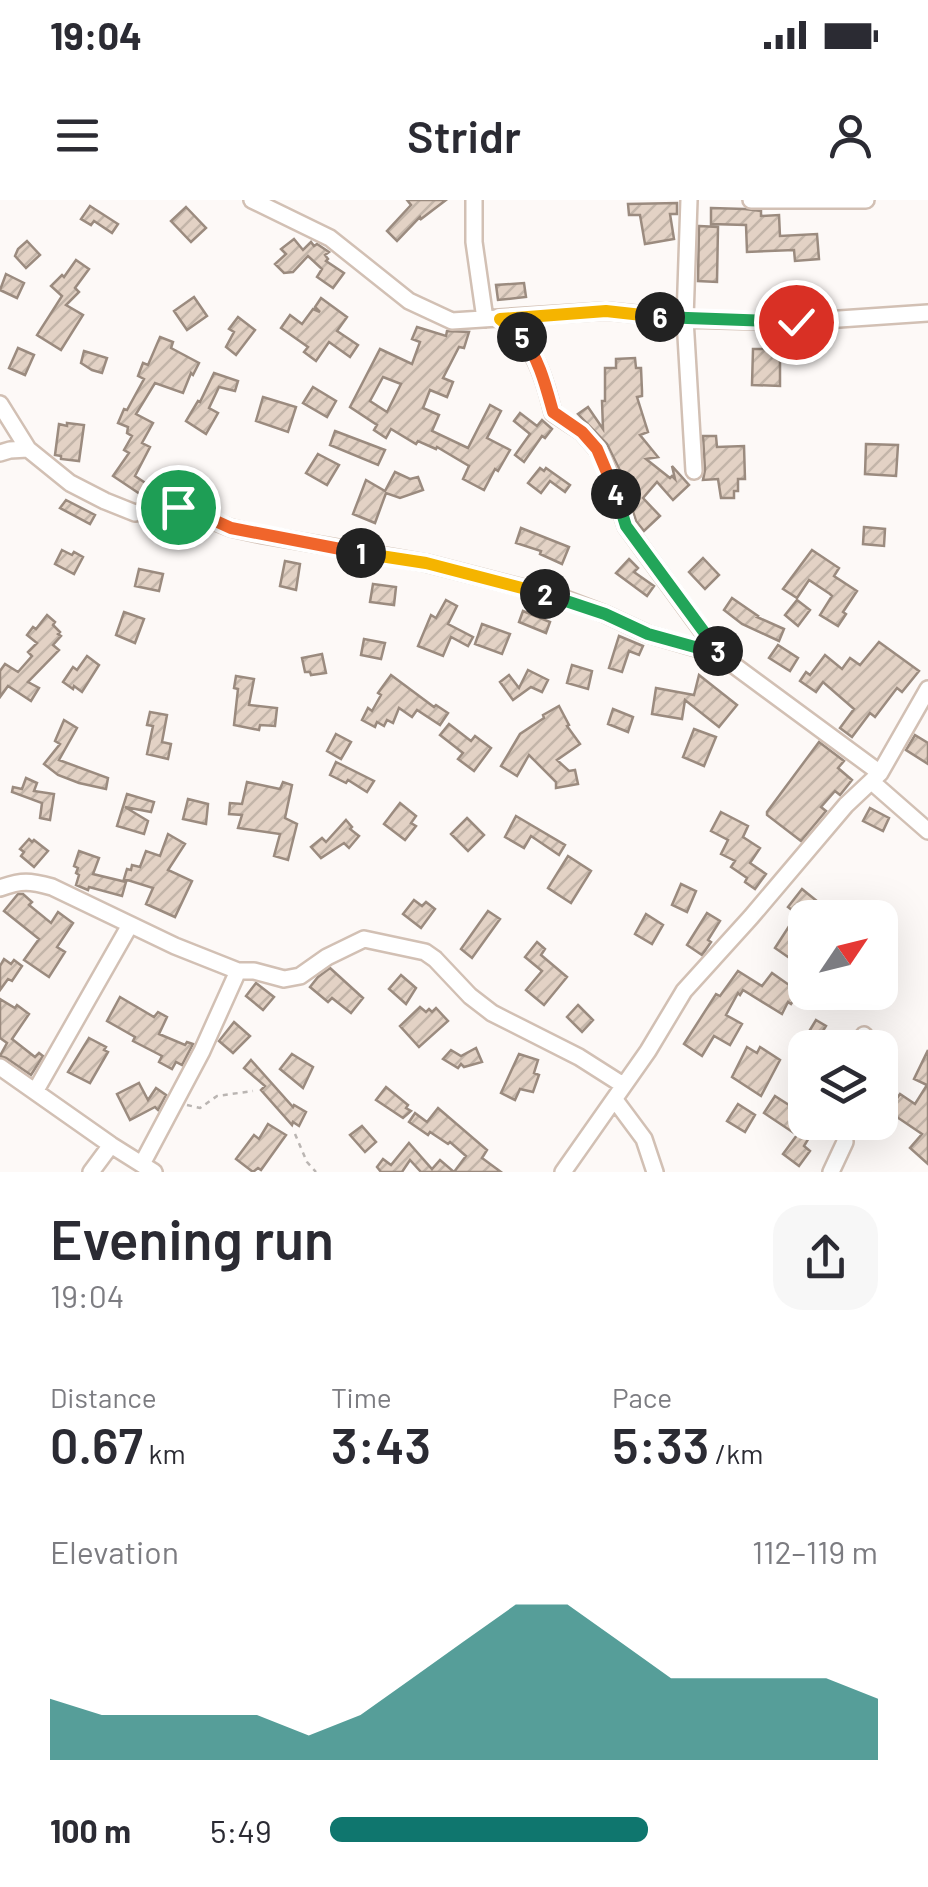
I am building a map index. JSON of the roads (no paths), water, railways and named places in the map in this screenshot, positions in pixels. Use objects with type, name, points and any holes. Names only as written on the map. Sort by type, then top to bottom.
[{"type":"street","points":[[252,200],[330,238],[410,301],[452,321],[606,311],[685,319],[796,322],[928,313]]},
{"type":"street","points":[[474,200],[474,242],[492,319],[517,332],[529,346],[553,412],[582,432],[597,449],[626,526],[720,654],[876,778],[928,831]]},
{"type":"street","points":[[689,200],[685,319],[694,471]]},
{"type":"street","points":[[751,200],[866,200]]},
{"type":"street","points":[[0,404],[28,449],[70,483],[135,513],[162,506],[178,507],[263,536],[426,563],[563,598],[648,634],[720,654]]},
{"type":"street","points":[[0,454],[28,449]]},
{"type":"street","points":[[564,1172],[684,992],[846,805],[876,778],[928,689]]},
{"type":"street","points":[[0,888],[29,881],[52,887],[238,971],[284,979],[300,976],[364,939],[425,952],[492,1013],[579,1057],[619,1092],[644,1138],[655,1172]]},
{"type":"street","points":[[36,1090],[130,925]]},
{"type":"street","points":[[0,1067],[148,1168],[238,971]]},
{"type":"street","points":[[831,1172],[845,1140]]},
{"type":"street","points":[[91,1172],[111,1145]]}]
